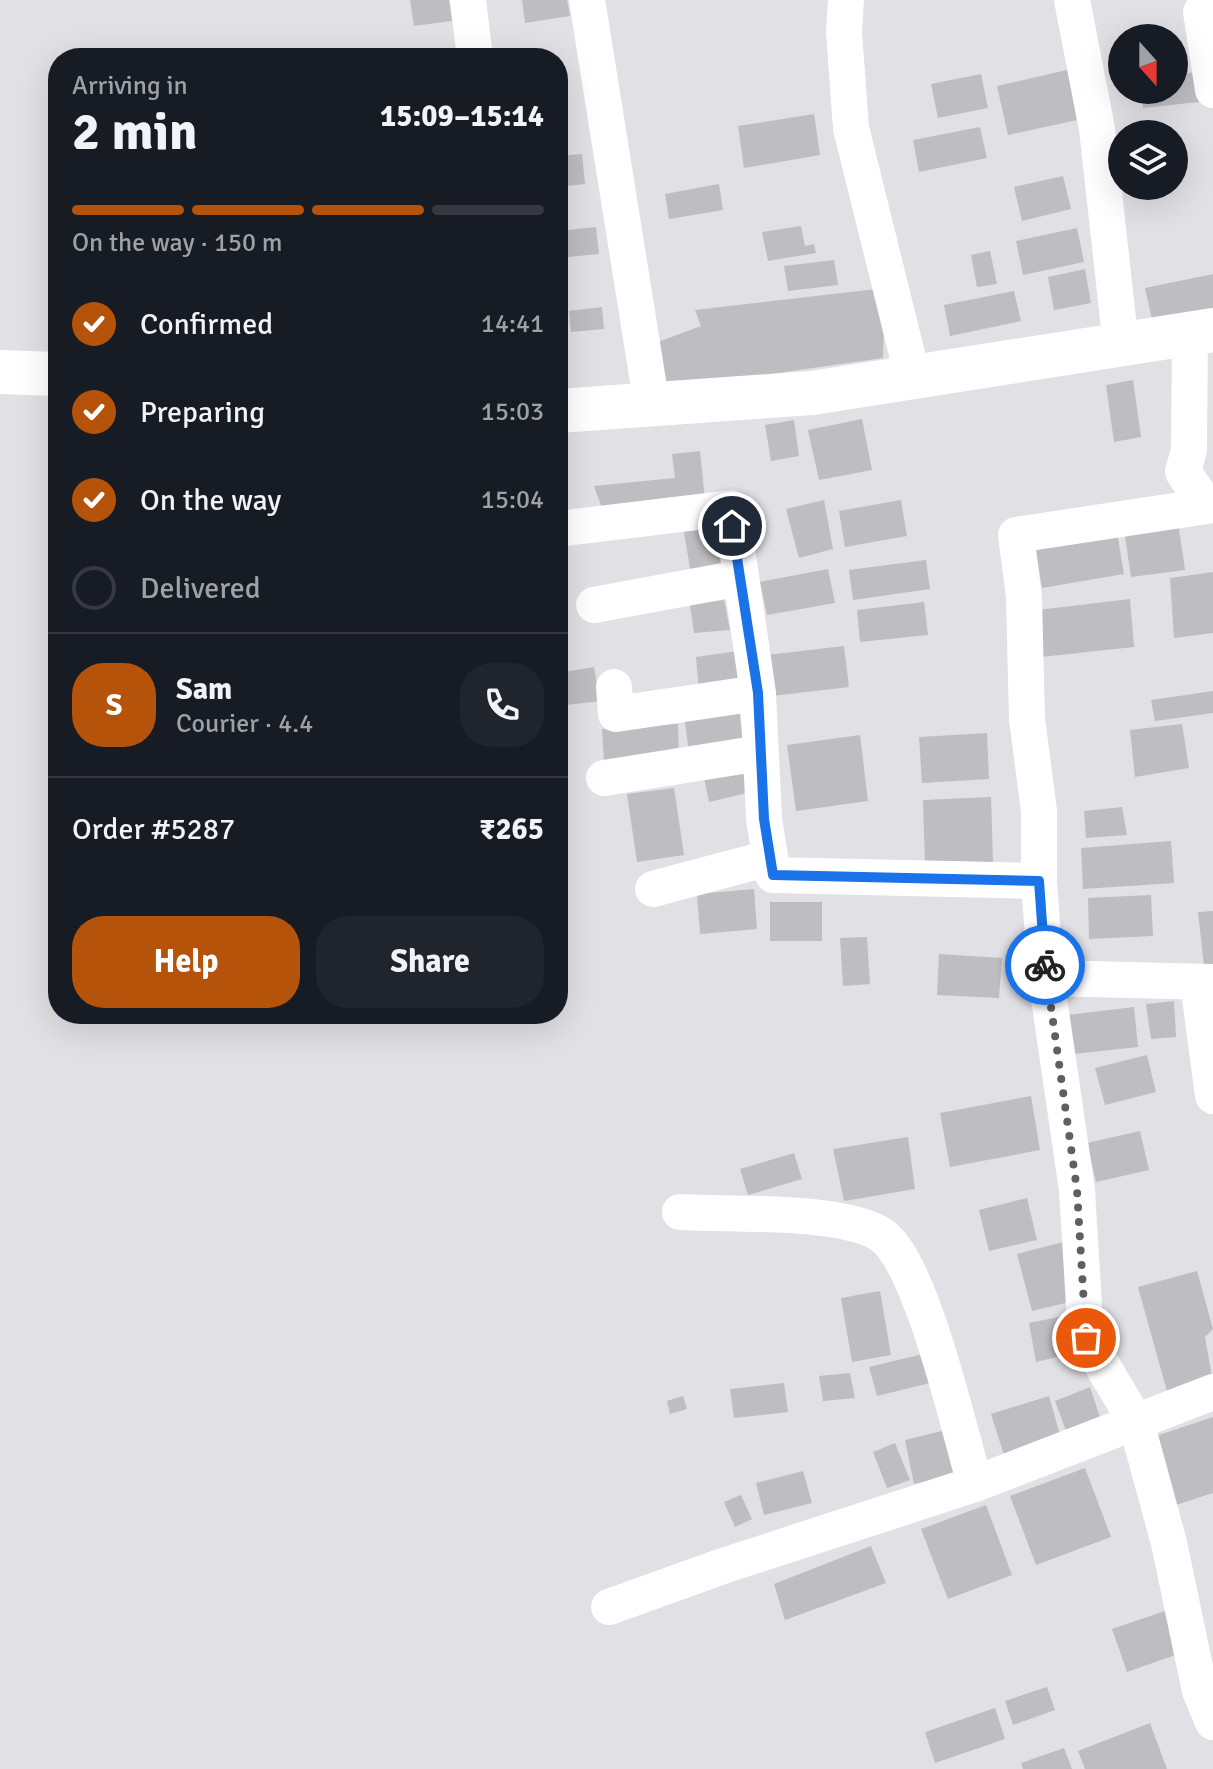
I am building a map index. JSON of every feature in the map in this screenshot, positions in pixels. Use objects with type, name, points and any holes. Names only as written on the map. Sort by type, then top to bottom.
[{"type":"main road","points":[[568,410],[812,393],[1202,333]]},
{"type":"main road","points":[[0,372],[48,374]]},
{"type":"street","points":[[468,0],[474,48]]},
{"type":"street","points":[[587,0],[652,406]]},
{"type":"street","points":[[846,0],[844,32],[851,128],[913,378]]},
{"type":"street","points":[[1072,0],[1097,129],[1121,346]]},
{"type":"street","points":[[1201,12],[1213,90]]},
{"type":"street","points":[[1202,333],[1189,450],[1183,472],[1207,506],[1016,535],[1024,597],[1027,719],[1039,811],[1039,881],[1046,978],[1077,1190],[1086,1338],[1136,1422],[1169,1543],[1200,1691],[1213,1722]]},
{"type":"street","points":[[568,528],[731,508],[758,693],[769,858],[773,875],[1039,881]]},
{"type":"street","points":[[594,605],[740,578]]},
{"type":"street","points":[[614,687],[616,714],[758,693]]},
{"type":"street","points":[[604,778],[761,753]]},
{"type":"street","points":[[653,889],[769,858]]},
{"type":"street","points":[[1046,978],[1206,983],[1213,1096]]},
{"type":"street","points":[[680,1212],[826,1219],[855,1223],[883,1235],[904,1266],[923,1307],[975,1484]]},
{"type":"street","points":[[609,1607],[723,1566],[975,1484],[1213,1392]]},
{"type":"building","points":[[410,0],[449,0],[452,21],[414,26]]},
{"type":"building","points":[[522,0],[567,0],[570,16],[525,23]]},
{"type":"building","points":[[1071,69],[1082,119],[1008,135],[997,86]]},
{"type":"building","points":[[1196,72],[1199,102],[1188,103],[1188,73]]},
{"type":"building","points":[[981,74],[988,108],[938,118],[931,84]]},
{"type":"building","points":[[1143,104],[1180,104],[1143,108]]},
{"type":"building","points":[[814,114],[820,155],[744,168],[738,126]]},
{"type":"building","points":[[980,127],[987,158],[919,172],[913,140]]},
{"type":"building","points":[[582,154],[585,184],[568,186],[568,155]]},
{"type":"building","points":[[1063,176],[1071,209],[1022,221],[1014,187]]},
{"type":"building","points":[[719,184],[723,210],[669,219],[665,194]]},
{"type":"building","points":[[801,226],[805,246],[814,244],[816,253],[768,261],[762,232]]},
{"type":"building","points":[[596,227],[599,254],[568,257],[568,230]]},
{"type":"building","points":[[1077,228],[1084,262],[1023,275],[1016,241]]},
{"type":"building","points":[[990,251],[997,284],[977,287],[971,255]]},
{"type":"building","points":[[834,260],[838,285],[788,291],[784,266]]},
{"type":"building","points":[[1085,269],[1091,303],[1054,310],[1048,277]]},
{"type":"building","points":[[1213,274],[1213,311],[1153,324],[1145,288]]},
{"type":"building","points":[[885,288],[883,358],[665,389],[655,343],[701,326],[695,310]]},
{"type":"building","points":[[1014,291],[1021,321],[950,336],[944,305]]},
{"type":"building","points":[[602,307],[604,329],[571,332],[569,311]]},
{"type":"building","points":[[1133,380],[1141,437],[1114,442],[1106,385]]},
{"type":"building","points":[[862,419],[872,470],[819,480],[808,430]]},
{"type":"building","points":[[794,420],[799,456],[771,461],[765,425]]},
{"type":"building","points":[[700,451],[705,500],[603,511],[594,486],[675,478],[672,454]]},
{"type":"building","points":[[824,500],[833,549],[799,558],[786,509]]},
{"type":"building","points":[[901,500],[907,536],[845,547],[839,511]]},
{"type":"building","points":[[716,519],[723,570],[691,574],[683,526]]},
{"type":"building","points":[[1178,522],[1185,570],[1131,577],[1124,530]]},
{"type":"building","points":[[1117,532],[1124,574],[1042,588],[1035,545]]},
{"type":"building","points":[[926,560],[930,589],[853,600],[849,570]]},
{"type":"building","points":[[828,569],[835,603],[767,615],[760,582]]},
{"type":"building","points":[[1213,572],[1213,633],[1174,638],[1170,578]]},
{"type":"building","points":[[1130,599],[1134,647],[1041,657],[1038,610]]},
{"type":"building","points":[[724,600],[730,630],[694,633],[690,605]]},
{"type":"building","points":[[924,602],[928,635],[860,642],[857,610]]},
{"type":"building","points":[[844,646],[849,687],[772,696],[767,655]]},
{"type":"building","points":[[738,651],[742,684],[699,690],[696,657]]},
{"type":"building","points":[[594,667],[600,701],[568,705],[568,671]]},
{"type":"building","points":[[1213,691],[1213,713],[1155,721],[1151,700]]},
{"type":"building","points":[[739,709],[743,742],[689,752],[684,715]]},
{"type":"building","points":[[678,724],[679,757],[604,761],[602,729]]},
{"type":"building","points":[[1182,724],[1189,768],[1135,777],[1130,730]]},
{"type":"building","points":[[987,733],[989,779],[922,783],[919,737]]},
{"type":"building","points":[[860,735],[868,801],[796,811],[787,745]]},
{"type":"building","points":[[742,766],[747,793],[709,802],[703,773]]},
{"type":"building","points":[[674,788],[684,855],[637,862],[627,794]]},
{"type":"building","points":[[991,797],[993,864],[925,866],[923,800]]},
{"type":"building","points":[[1122,807],[1127,835],[1086,838],[1084,811]]},
{"type":"building","points":[[1171,841],[1174,883],[1083,889],[1081,848]]},
{"type":"building","points":[[754,889],[757,929],[700,934],[697,894]]},
{"type":"building","points":[[1151,895],[1153,936],[1089,939],[1088,898]]},
{"type":"building","points":[[770,902],[822,902],[822,941],[770,941]]},
{"type":"building","points":[[1213,911],[1213,966],[1204,966],[1198,912]]},
{"type":"building","points":[[867,937],[870,984],[843,986],[840,938]]},
{"type":"building","points":[[939,954],[1002,958],[999,998],[937,995]]},
{"type":"building","points":[[1174,1001],[1176,1037],[1151,1039],[1146,1004]]},
{"type":"building","points":[[1134,1007],[1138,1047],[1073,1054],[1068,1015]]},
{"type":"building","points":[[1147,1055],[1156,1092],[1105,1105],[1095,1068]]},
{"type":"building","points":[[1031,1096],[1040,1150],[950,1167],[940,1113]]},
{"type":"building","points":[[1140,1131],[1149,1170],[1096,1182],[1087,1143]]},
{"type":"building","points":[[908,1137],[915,1189],[844,1201],[833,1149]]},
{"type":"building","points":[[794,1153],[802,1179],[748,1195],[740,1169]]},
{"type":"building","points":[[1027,1198],[1037,1240],[989,1251],[979,1210]]},
{"type":"building","points":[[1078,1238],[1095,1296],[1032,1311],[1017,1254]]},
{"type":"building","points":[[1197,1271],[1213,1329],[1205,1337],[1213,1383],[1168,1395],[1138,1287]]},
{"type":"building","points":[[880,1291],[891,1355],[852,1362],[841,1298]]},
{"type":"building","points":[[1098,1309],[1107,1345],[1036,1362],[1029,1323]]},
{"type":"building","points":[[923,1354],[930,1383],[877,1396],[869,1367]]},
{"type":"building","points":[[850,1373],[855,1398],[823,1401],[819,1376]]},
{"type":"building","points":[[784,1383],[788,1412],[734,1418],[730,1389]]},
{"type":"building","points":[[1090,1387],[1102,1423],[1068,1436],[1055,1401]]},
{"type":"building","points":[[683,1396],[687,1409],[670,1414],[667,1401]]},
{"type":"building","points":[[1049,1396],[1061,1438],[1004,1455],[991,1414]]},
{"type":"building","points":[[1213,1417],[1213,1493],[1170,1507],[1147,1439]]},
{"type":"building","points":[[950,1429],[961,1473],[914,1484],[905,1440]]},
{"type":"building","points":[[895,1443],[910,1480],[887,1488],[873,1452]]},
{"type":"building","points":[[1085,1468],[1111,1537],[1036,1565],[1010,1496]]},
{"type":"building","points":[[803,1471],[812,1503],[764,1515],[756,1483]]},
{"type":"building","points":[[741,1495],[752,1519],[735,1527],[724,1502]]},
{"type":"building","points":[[986,1505],[1012,1575],[948,1599],[921,1529]]},
{"type":"building","points":[[871,1546],[886,1583],[785,1620],[774,1584]]},
{"type":"building","points":[[1171,1609],[1184,1652],[1127,1672],[1112,1629]]},
{"type":"building","points":[[1047,1687],[1055,1710],[1013,1725],[1005,1701]]},
{"type":"building","points":[[995,1708],[1005,1739],[935,1763],[925,1732]]},
{"type":"building","points":[[1150,1723],[1167,1769],[1085,1769],[1078,1751]]},
{"type":"building","points":[[1064,1748],[1072,1769],[1023,1769],[1021,1763]]},
{"type":"way so far","points":[[1045,965],[1077,1190],[1086,1338]]},
{"type":"route","points":[[732,526],[758,693],[764,819],[773,875],[1039,881],[1045,965]]}]
